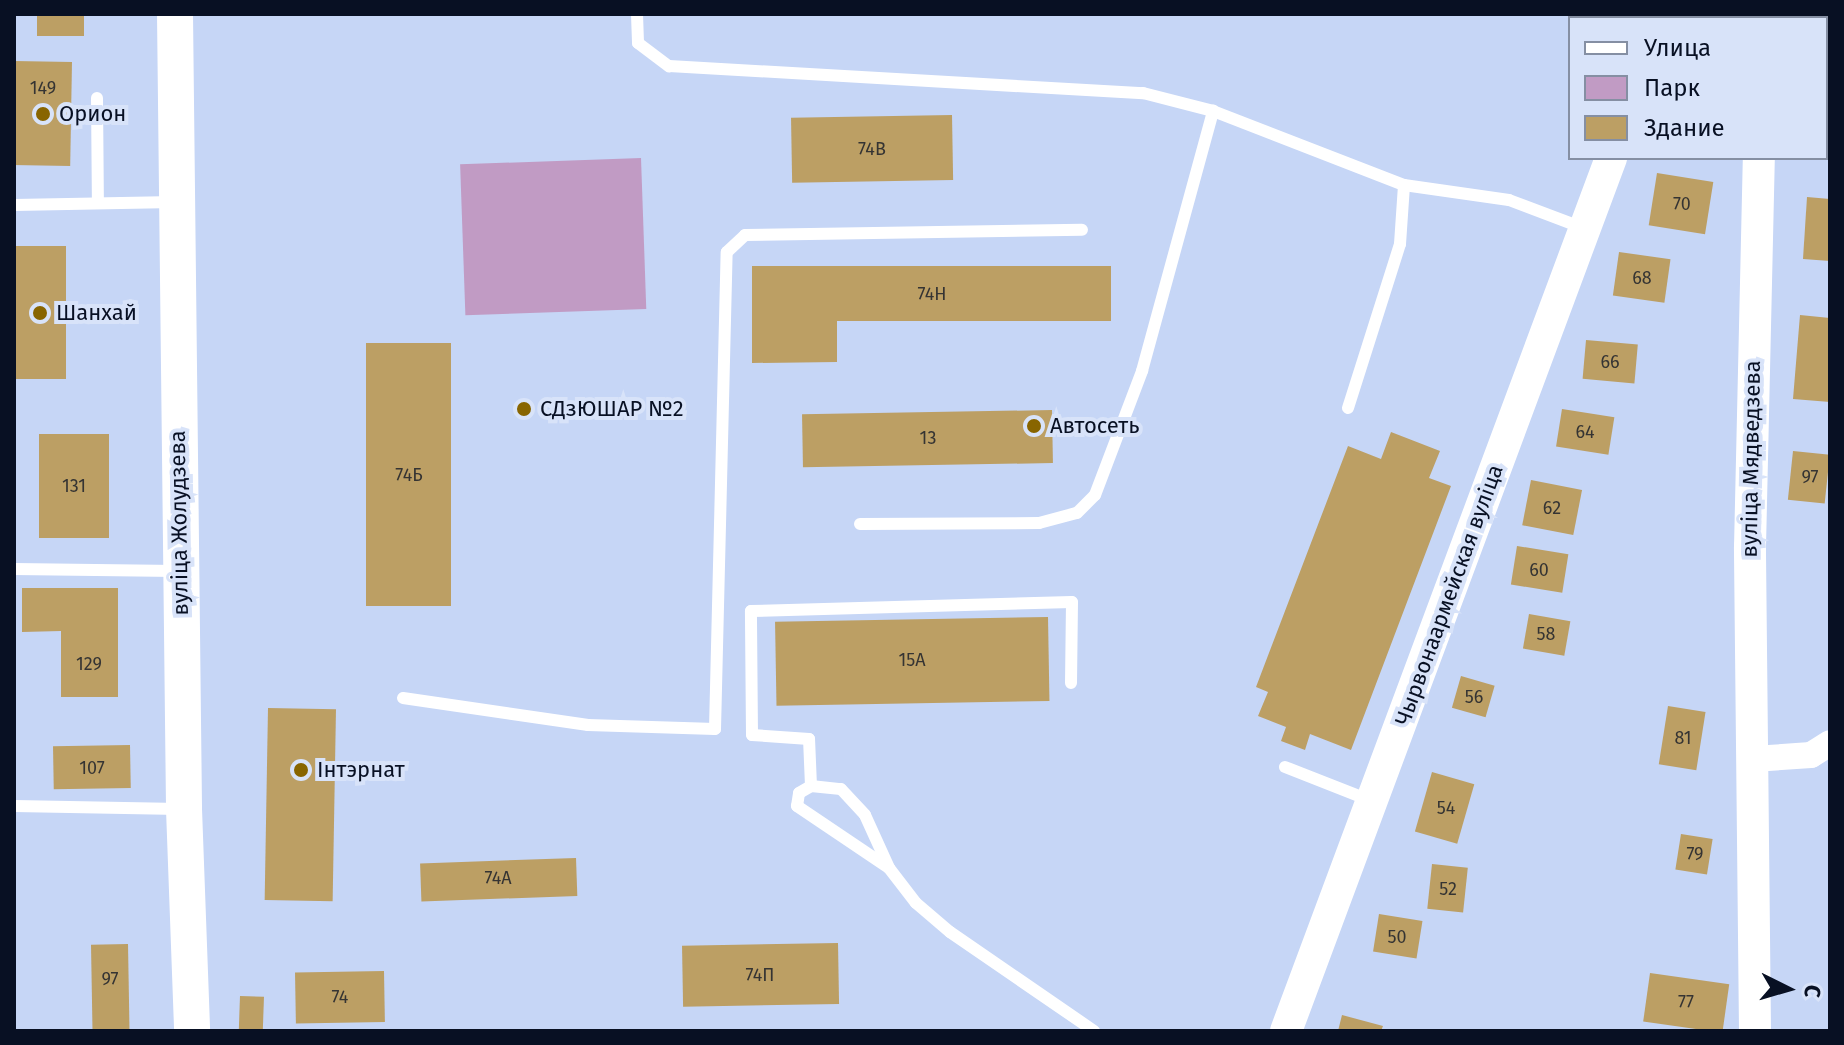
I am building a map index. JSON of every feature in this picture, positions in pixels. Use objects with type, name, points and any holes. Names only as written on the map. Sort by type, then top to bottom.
[{"type":"main road","name":"вуліца Жолудзева","points":[[175,14],[180,571],[192,1031]]},
{"type":"street","name":"Чырвонаармейская вуліца","points":[[1286,1031],[1610,160]]},
{"type":"street","name":"вуліца Мядведзева","points":[[1755,1031],[1750,547],[1759,160]]},
{"type":"street","points":[[1753,759],[1811,755],[1830,743]]},
{"type":"lane","points":[[637,14],[638,43],[669,66],[1143,93],[1213,111],[1404,185],[1509,200],[1586,229]]},
{"type":"lane","points":[[97,98],[98,203]]},
{"type":"lane","points":[[860,524],[1039,523],[1077,513],[1095,495],[1142,371],[1213,111]]},
{"type":"lane","points":[[1348,408],[1400,244],[1404,185]]},
{"type":"lane","points":[[14,205],[175,202]]},
{"type":"lane","points":[[403,698],[588,725],[715,729],[727,252],[745,235],[1082,230]]},
{"type":"lane","points":[[14,569],[180,571]]},
{"type":"lane","points":[[811,786],[809,739],[752,735],[751,611],[1072,602],[1071,683]]},
{"type":"lane","points":[[1285,767],[1372,802]]},
{"type":"lane","points":[[889,868],[797,806],[799,793],[811,786],[841,789],[865,815],[889,868],[916,903],[1075,1026],[1094,1031]]},
{"type":"lane","points":[[14,806],[184,809]]},
{"type":"green space","points":[[641,158],[646,309],[465,315],[460,164]]},
{"type":"building","points":[[37,14],[84,14],[84,36],[37,36]]},
{"type":"building","points":[[14,61],[72,62],[70,166],[14,165]]},
{"type":"building","points":[[1828,90],[1830,90],[1828,135]]},
{"type":"building","points":[[952,115],[953,180],[792,183],[791,118]]},
{"type":"building","points":[[1657,173],[1713,182],[1705,234],[1649,225]]},
{"type":"building","points":[[1807,197],[1830,199],[1830,261],[1803,259]]},
{"type":"building","name":"Шанхай","points":[[14,246],[66,246],[66,379],[14,379]]},
{"type":"building","points":[[1619,252],[1670,259],[1664,303],[1613,296]]},
{"type":"building","points":[[752,266],[1111,266],[1111,321],[837,321],[837,362],[752,363]]},
{"type":"building","points":[[1800,315],[1830,318],[1830,402],[1793,399]]},
{"type":"building","points":[[1586,340],[1638,345],[1634,383],[1583,379]]},
{"type":"building","points":[[366,343],[451,343],[451,606],[366,606]]},
{"type":"building","points":[[1562,409],[1614,417],[1608,455],[1556,447]]},
{"type":"building","points":[[1052,410],[1053,463],[803,467],[802,414]]},
{"type":"building","points":[[1391,432],[1440,451],[1429,478],[1451,486],[1351,750],[1310,734],[1305,750],[1281,741],[1286,727],[1258,716],[1268,692],[1256,687],[1348,446],[1381,459]]},
{"type":"building","points":[[39,434],[109,434],[109,538],[39,538]]},
{"type":"building","points":[[1793,451],[1830,455],[1825,504],[1788,500]]},
{"type":"building","points":[[1531,480],[1582,490],[1573,535],[1522,525]]},
{"type":"building","points":[[1517,546],[1568,554],[1562,593],[1511,585]]},
{"type":"building","points":[[22,588],[118,588],[118,697],[61,697],[61,631],[22,632]]},
{"type":"building","points":[[1529,614],[1570,621],[1564,656],[1523,648]]},
{"type":"building","points":[[1048,617],[1049,701],[777,706],[775,622]]},
{"type":"building","points":[[1461,676],[1495,686],[1486,717],[1452,708]]},
{"type":"building","points":[[1668,706],[1706,712],[1696,770],[1659,764]]},
{"type":"building","name":"Інтэрнат","points":[[268,708],[336,709],[333,901],[265,900]]},
{"type":"building","points":[[130,745],[131,788],[54,789],[53,746]]},
{"type":"building","points":[[1432,772],[1474,784],[1457,844],[1415,832]]},
{"type":"building","points":[[1681,834],[1713,839],[1707,875],[1675,870]]},
{"type":"building","points":[[576,858],[577,896],[421,901],[420,863]]},
{"type":"building","points":[[1432,864],[1468,868],[1463,913],[1427,909]]},
{"type":"building","points":[[1379,914],[1422,921],[1417,958],[1373,952]]},
{"type":"building","points":[[838,943],[839,1004],[683,1007],[682,946]]},
{"type":"building","points":[[128,944],[130,1031],[93,1031],[91,945]]},
{"type":"building","points":[[384,971],[385,1022],[296,1024],[295,973]]},
{"type":"building","points":[[1650,973],[1729,984],[1723,1031],[1643,1022]]},
{"type":"building","points":[[240,996],[264,997],[263,1031],[239,1031]]},
{"type":"building","points":[[1342,1015],[1383,1026],[1381,1031],[1338,1031]]},
{"type":"place","name":"Орион","points":[[43,114]]},
{"type":"place","name":"Шанхай","points":[[40,313]]},
{"type":"place","name":"СДзЮШАР №2","points":[[524,409]]},
{"type":"place","name":"Автосеть","points":[[1034,426]]},
{"type":"place","name":"Інтэрнат","points":[[301,770]]}]
